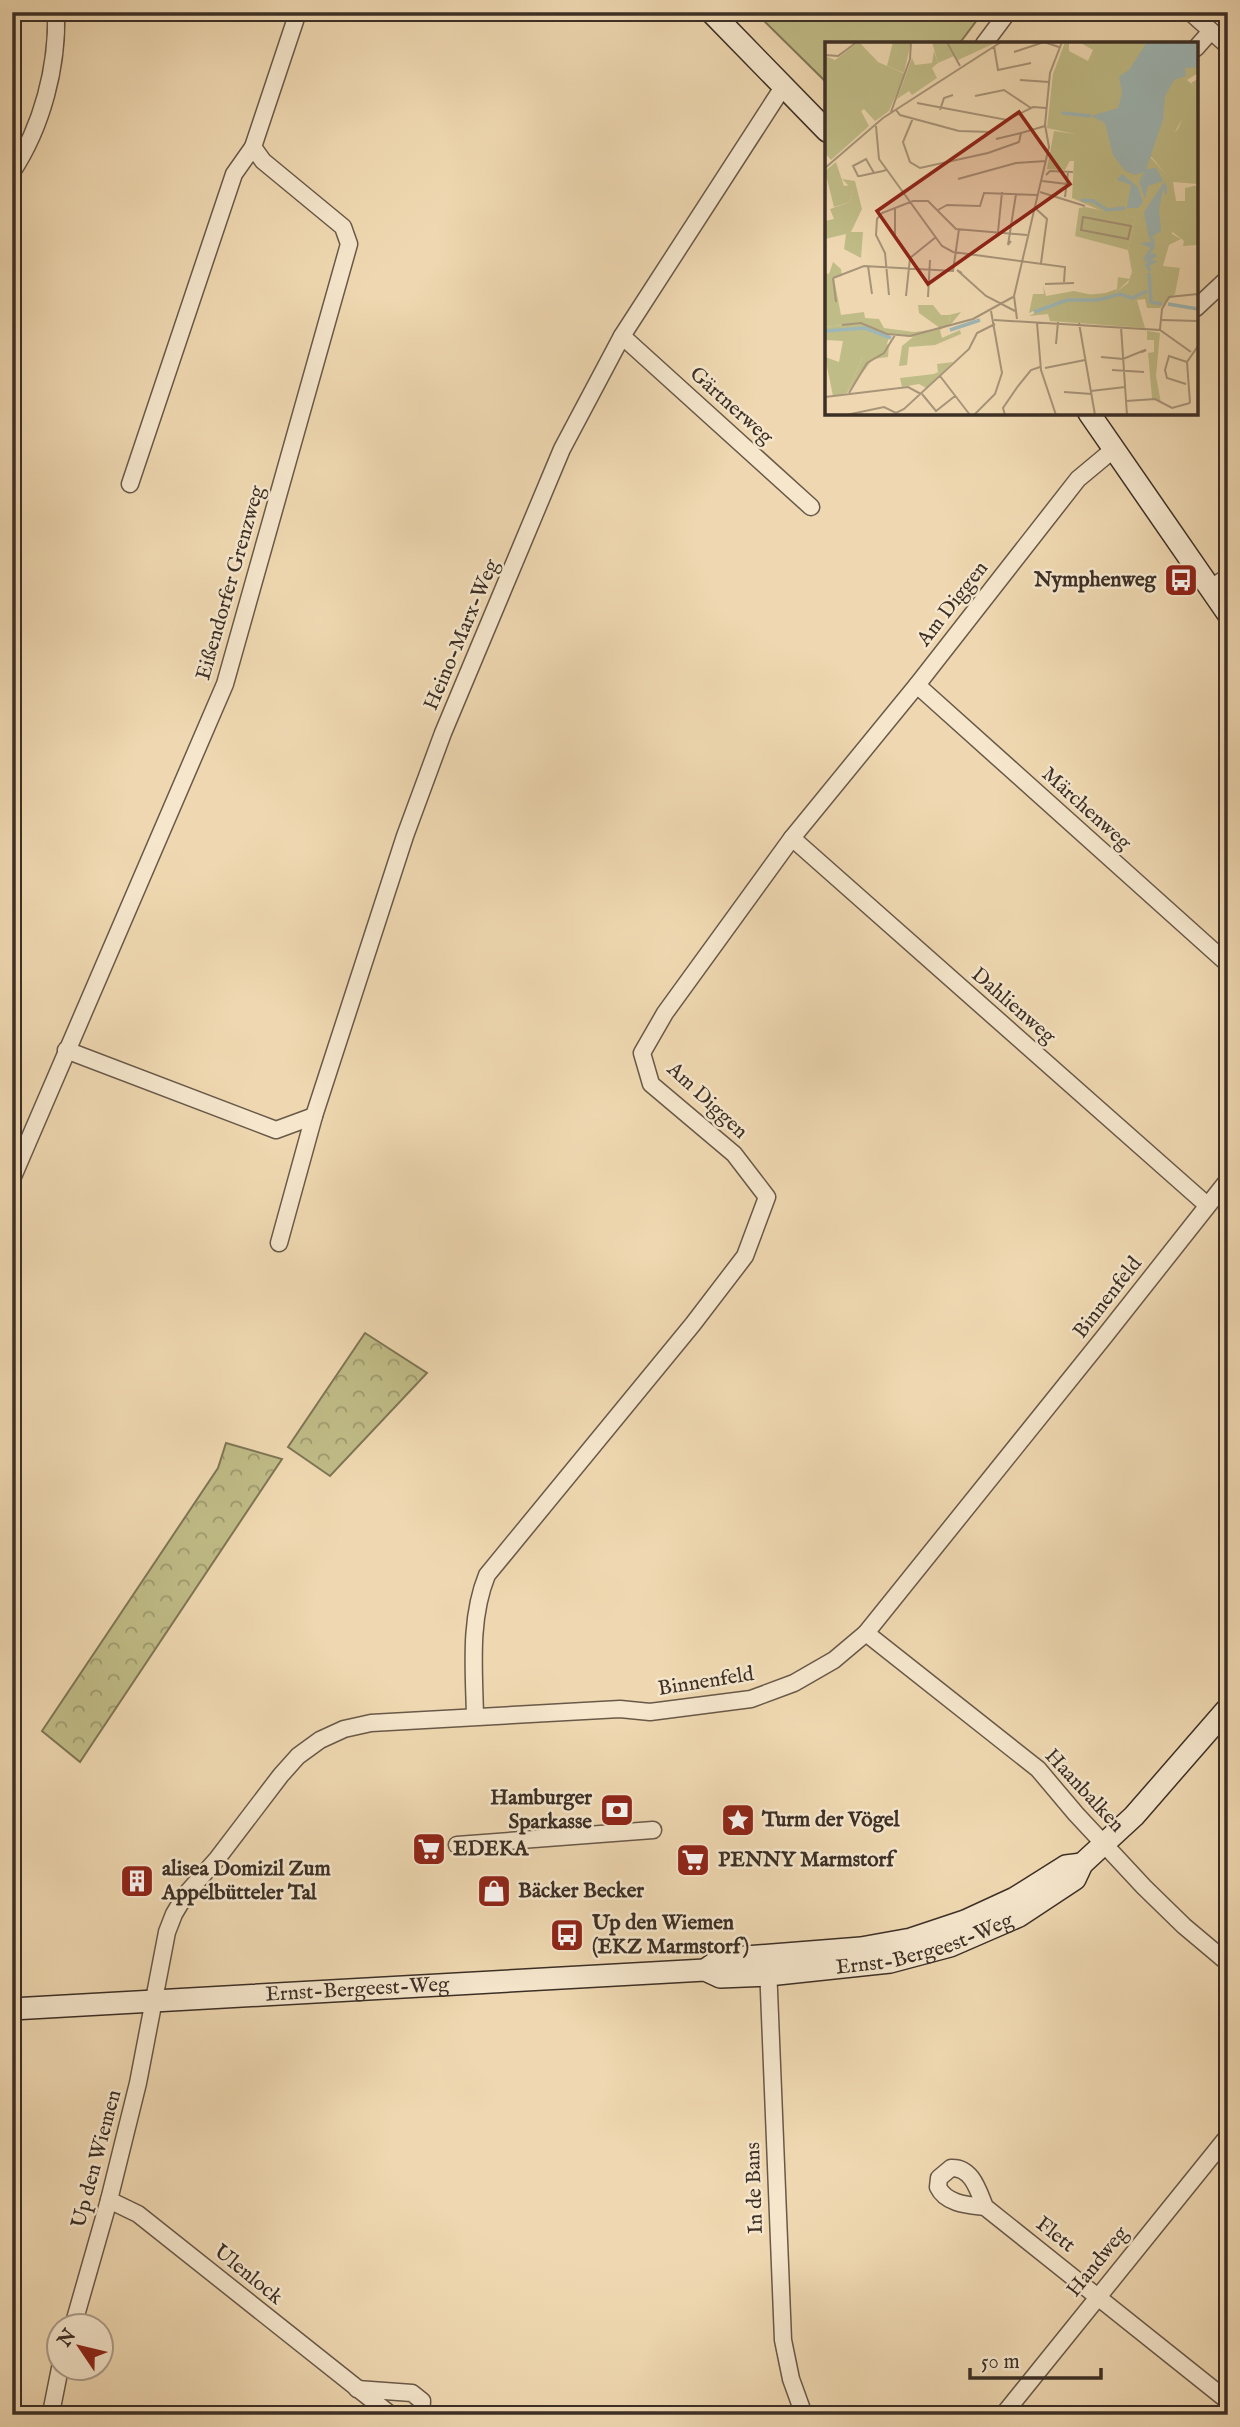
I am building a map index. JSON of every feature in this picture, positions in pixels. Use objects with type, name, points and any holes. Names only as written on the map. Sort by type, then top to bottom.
[{"type":"street","points":[[12,172],[44,103],[56,34],[56,12]]},
{"type":"street","points":[[130,484],[234,174],[253,146],[298,12]]},
{"type":"street","points":[[711,12],[825,129]]},
{"type":"street","points":[[986,42],[1008,12]]},
{"type":"street","points":[[1190,12],[1228,46]]},
{"type":"street","points":[[1198,46],[1211,31]]},
{"type":"street","name":"Heino-Marx-Weg","points":[[279,1243],[314,1116],[405,836],[443,733],[562,449],[622,336],[783,87]]},
{"type":"street","name":"Eißendorfer Grenzweg","points":[[12,1179],[225,684],[349,244],[342,227],[263,161],[253,146]]},
{"type":"street","points":[[1198,306],[1228,278]]},
{"type":"street","name":"Gärtnerweg","points":[[622,336],[811,507]]},
{"type":"street","points":[[1090,415],[1219,583],[1228,614]]},
{"type":"street","name":"Am Diggen","points":[[475,1716],[474,1643],[478,1596],[487,1575],[685,1334],[744,1256],[767,1197],[734,1154],[651,1084],[642,1053],[665,1013],[792,838],[1078,478],[1114,449]]},
{"type":"street","name":"Märchenweg","points":[[916,685],[1228,964]]},
{"type":"street","name":"Dahlienweg","points":[[792,838],[1208,1205]]},
{"type":"street","points":[[66,1050],[276,1130],[314,1116]]},
{"type":"street","name":"Binnenfeld","points":[[153,2001],[169,1924],[180,1903],[217,1860],[281,1775],[298,1756],[320,1740],[344,1729],[371,1723],[621,1709],[650,1712],[751,1699],[794,1683],[834,1660],[866,1633],[1228,1180]]},
{"type":"street","name":"Haanbalken","points":[[866,1633],[1038,1769],[1164,1908],[1228,1963]]},
{"type":"street","name":"Ernst-Bergeest-Weg","points":[[12,2009],[705,1970],[720,1977],[768,1965],[890,1962],[950,1946],[997,1926],[1038,1905],[1075,1879],[1082,1864],[1105,1845],[1190,1755],[1228,1708]]},
{"type":"street","points":[[457,1845],[653,1830]]},
{"type":"street","name":"In de Bans","points":[[768,1965],[783,2340],[791,2379],[804,2415]]},
{"type":"street","name":"Up den Wiemen","points":[[77,2312],[138,2083],[153,2001]]},
{"type":"street","name":"Handweg","points":[[1003,2415],[1228,2136]]},
{"type":"street","name":"Ulenlock","points":[[108,2200],[138,2214],[391,2415]]},
{"type":"street","name":"Flett","points":[[985,2207],[1228,2401]]},
{"type":"street","points":[[52,2415],[58,2382]]},
{"type":"street","points":[[357,2389],[412,2393],[422,2401],[421,2415]]},
{"type":"green space","points":[[755,12],[983,12],[960,42],[825,42],[825,81]]},
{"type":"green space","points":[[365,1333],[427,1373],[330,1476],[288,1447]]},
{"type":"green space","points":[[226,1443],[282,1459],[80,1762],[42,1731],[218,1468]]},
{"type":"place","name":"Nymphenweg","points":[[1181,580]]},
{"type":"place","name":"Hamburger Sparkasse","points":[[617,1810]]},
{"type":"place","name":"Turm der Vögel","points":[[738,1820]]},
{"type":"place","name":"EDEKA","points":[[429,1849]]},
{"type":"place","name":"PENNY Marmstorf","points":[[693,1860]]},
{"type":"place","name":"alisea Domizil Zum Appelbütteler Tal","points":[[137,1881]]},
{"type":"place","name":"Bäcker Becker","points":[[494,1891]]},
{"type":"place","name":"Up den Wiemen (EKZ Marmstorf)","points":[[567,1935]]}]
